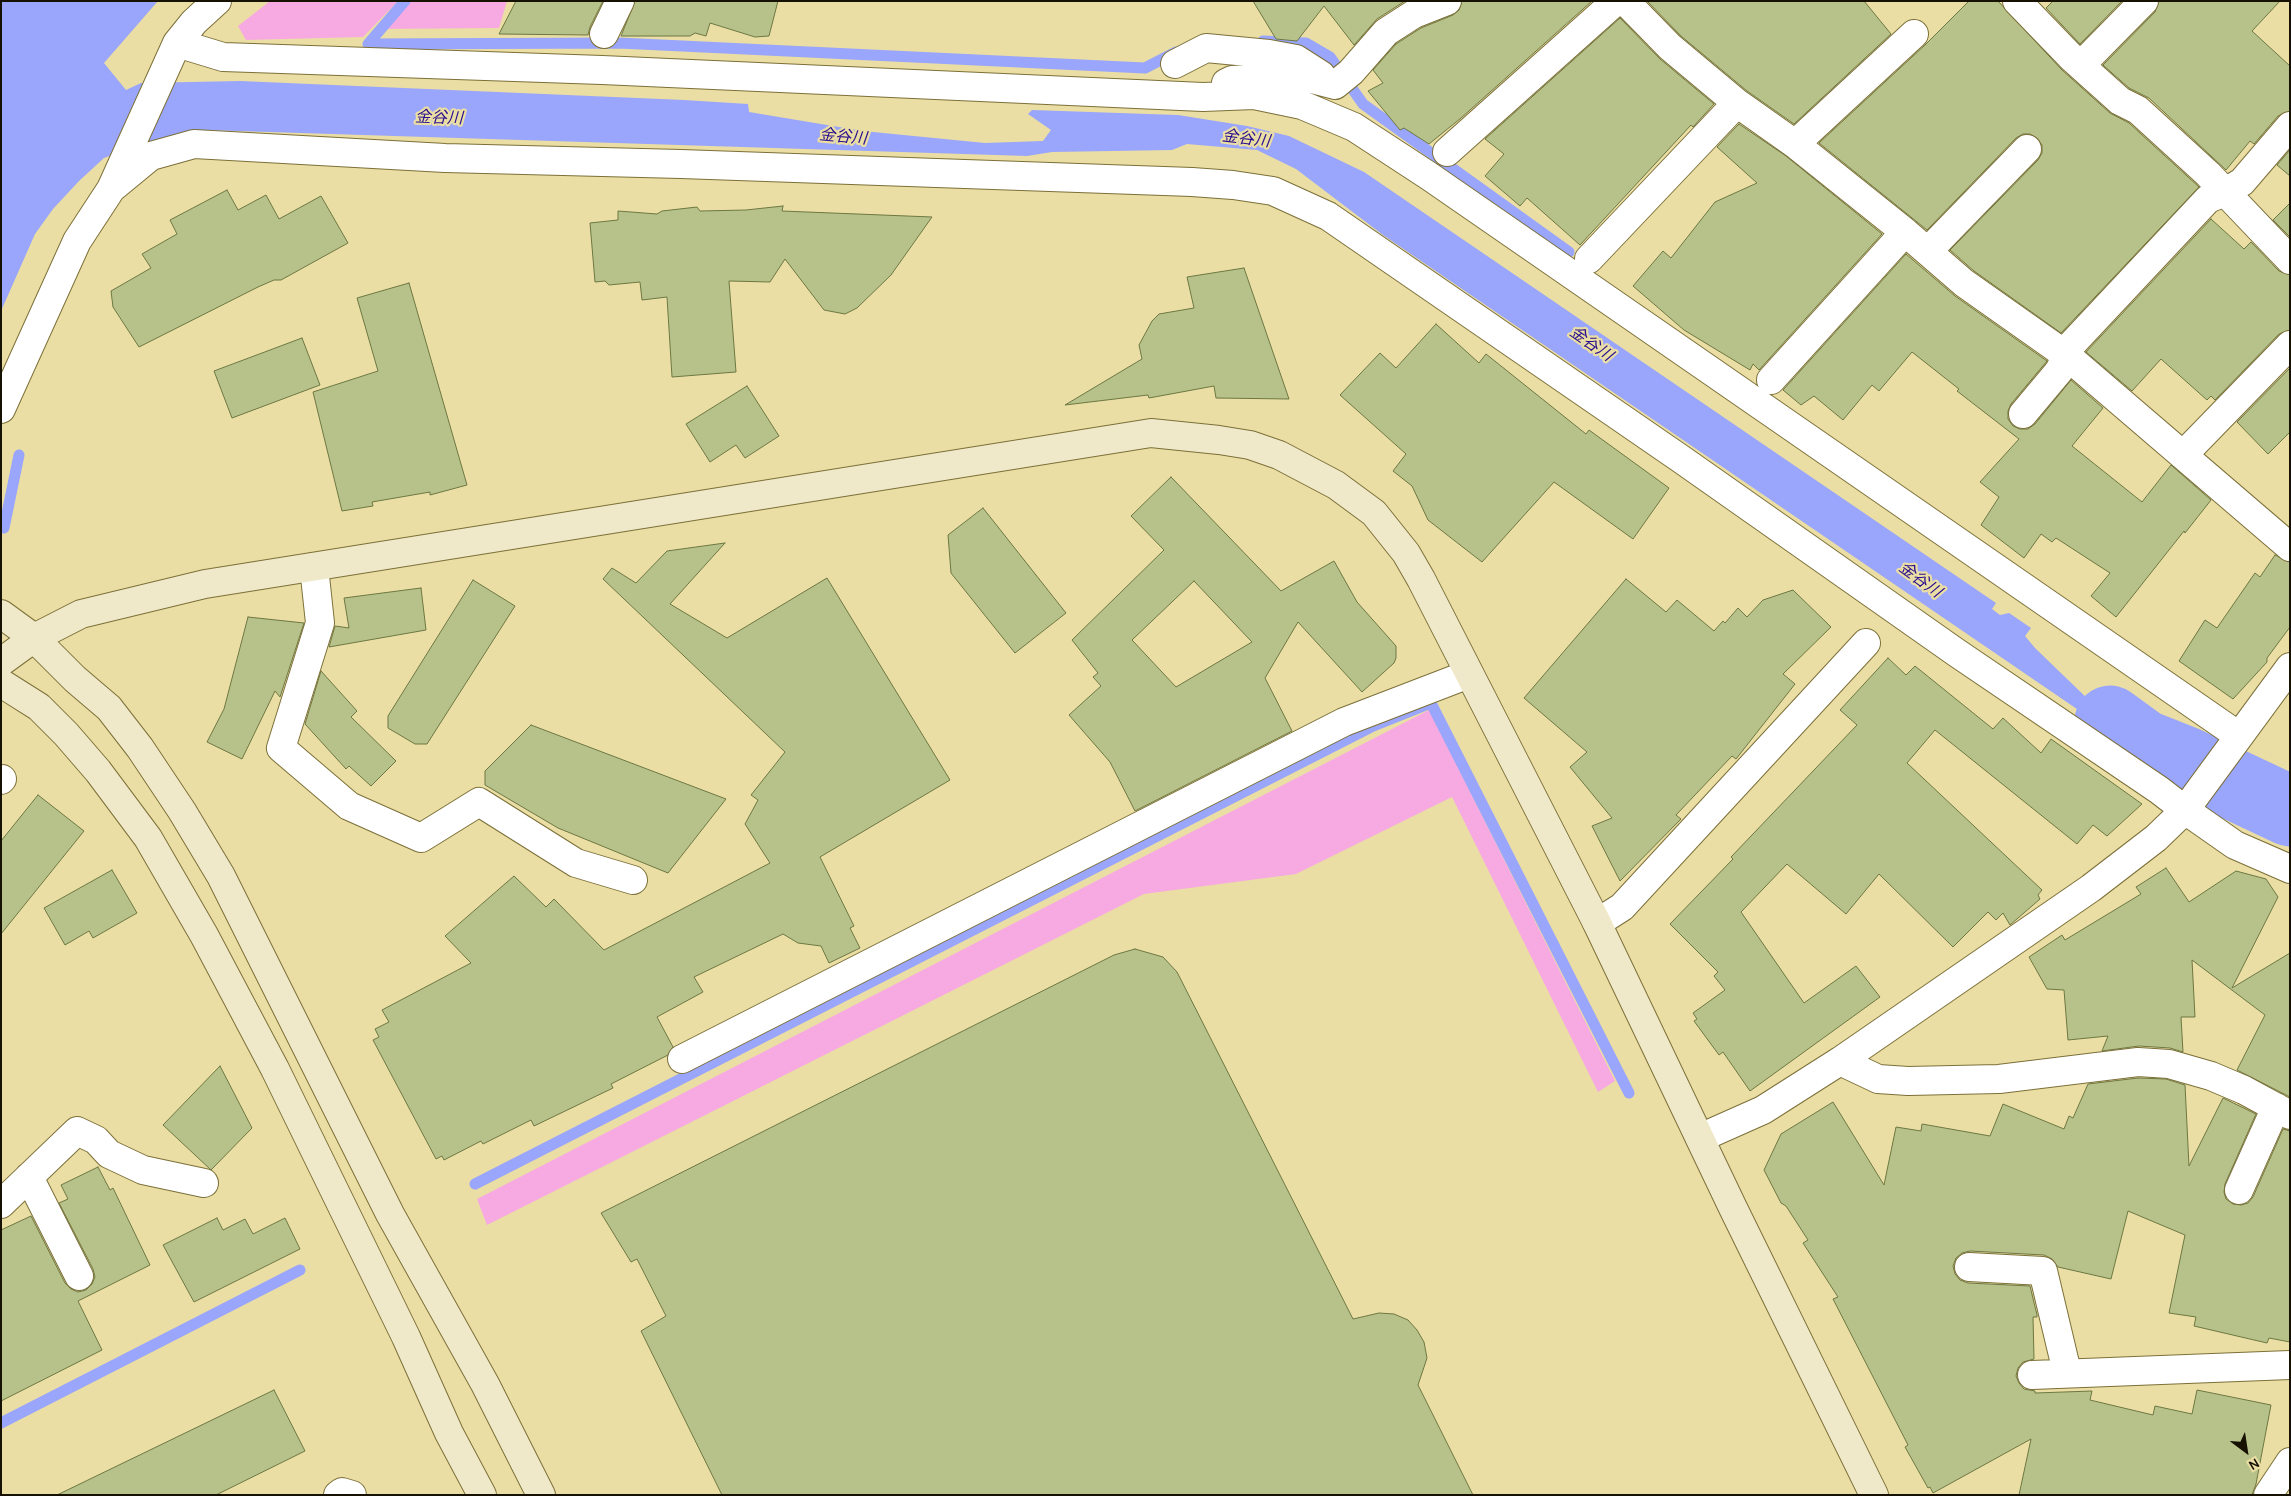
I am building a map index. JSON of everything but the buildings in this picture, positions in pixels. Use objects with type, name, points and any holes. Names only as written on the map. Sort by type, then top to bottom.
[{"type":"street","points":[[1,409],[77,241],[111,190],[172,54],[194,22],[217,1]]},
{"type":"street","points":[[604,34],[620,1]]},
{"type":"street","points":[[1343,79],[1386,32],[1414,14],[1447,1]]},
{"type":"street","points":[[1447,152],[1616,1]]},
{"type":"street","points":[[1625,1],[1670,47],[1737,103],[1795,144],[1905,232],[1964,283],[2066,355],[2290,547]]},
{"type":"street","points":[[2017,1],[2120,102],[2138,110],[2225,192],[2290,260]]},
{"type":"street","points":[[2081,65],[2144,1]]},
{"type":"street","points":[[1795,144],[1914,34]]},
{"type":"street","points":[[1175,64],[1206,48],[1269,54],[1296,59],[1343,79]]},
{"type":"street","points":[[172,54],[1204,97],[1254,95],[1302,105],[1354,127],[1438,182],[2235,742]]},
{"type":"street","points":[[1204,97],[1232,80],[1304,77],[1343,79]]},
{"type":"street","points":[[1589,259],[1737,103]]},
{"type":"street","points":[[2023,414],[2059,371],[2072,344],[2208,199],[2242,182],[2290,126]]},
{"type":"street","points":[[111,190],[151,156],[194,144],[445,158],[681,164],[1192,182],[1233,185],[1273,191],[1328,216],[1688,464],[1949,647],[2160,790],[2191,802],[2235,845],[2290,869]]},
{"type":"street","points":[[1928,251],[2027,149]]},
{"type":"street","points":[[1771,380],[1905,232]]},
{"type":"street","points":[[2183,455],[2290,345]]},
{"type":"street","points":[[1,662],[34,638],[81,614],[205,584],[1151,433],[1190,435],[1250,446],[1278,455],[1336,485],[1374,513],[1406,553],[1596,923],[1874,1495]]},
{"type":"street","points":[[314,567],[320,623],[281,748],[349,806],[420,838],[479,802],[576,863],[633,880]]},
{"type":"street","points":[[1,614],[34,638],[75,679],[109,708],[140,748],[182,811],[221,876],[390,1214],[485,1384],[541,1495]]},
{"type":"street","points":[[1596,923],[1622,907],[1866,643]]},
{"type":"street","points":[[1700,1138],[1763,1110],[1840,1062],[2091,888],[2156,838],[2191,802],[2290,667]]},
{"type":"street","points":[[682,1059],[1344,722],[1469,674]]},
{"type":"street","points":[[1,683],[39,707],[66,734],[98,771],[148,838],[204,935],[274,1069],[406,1336],[449,1433],[482,1495]]},
{"type":"street","points":[[1840,1062],[1878,1079],[1916,1081],[1999,1079],[2138,1062],[2169,1064],[2211,1076],[2244,1090],[2283,1111],[2239,1190]]},
{"type":"street","points":[[1,1204],[77,1131],[96,1140],[109,1154],[143,1170],[204,1184]]},
{"type":"street","points":[[30,1177],[79,1276]]},
{"type":"street","points":[[1969,1267],[2043,1270],[2068,1372]]},
{"type":"street","points":[[2032,1374],[2290,1365]]},
{"type":"street","points":[[2268,1495],[2290,1462]]},
{"type":"street","points":[[338,1495],[342,1492],[352,1495]]},
{"type":"shaded area","points":[[270,1],[398,1],[363,37],[246,40],[238,26]]},
{"type":"shaded area","points":[[406,1],[507,1],[499,28],[377,29]]},
{"type":"shaded area","points":[[1429,710],[1615,1081],[1598,1092],[1452,797],[1296,874],[1144,894],[487,1225],[477,1199]]},
{"type":"water","points":[[1,1],[158,1],[104,63],[126,90],[141,83],[240,81],[684,100],[748,104],[749,112],[863,131],[985,143],[1043,141],[1051,130],[1028,114],[1032,110],[1178,115],[1247,126],[1289,136],[1364,172],[1996,603],[1992,609],[2000,615],[2009,613],[2031,628],[2025,636],[2092,703],[2147,742],[2192,747],[2207,753],[2189,777],[2115,735],[1383,235],[1296,169],[1257,150],[1187,144],[1172,150],[1052,152],[1027,156],[205,130],[154,140],[104,158],[53,209],[35,234],[1,311]]},
{"type":"waterway","points":[[405,1],[368,44],[619,43],[1145,68],[1176,52]]},
{"type":"waterway","points":[[1263,41],[1306,43],[1330,57],[1363,104],[1569,252]]},
{"type":"waterway","points":[[4,528],[19,455]]},
{"type":"waterway","points":[[475,1184],[1371,727],[1431,703],[1629,1093]]},
{"type":"waterway","name":"金谷川","points":[[2110,721],[2143,745],[2186,762],[2290,811]]},
{"type":"waterway","points":[[1,1423],[300,1270]]}]
